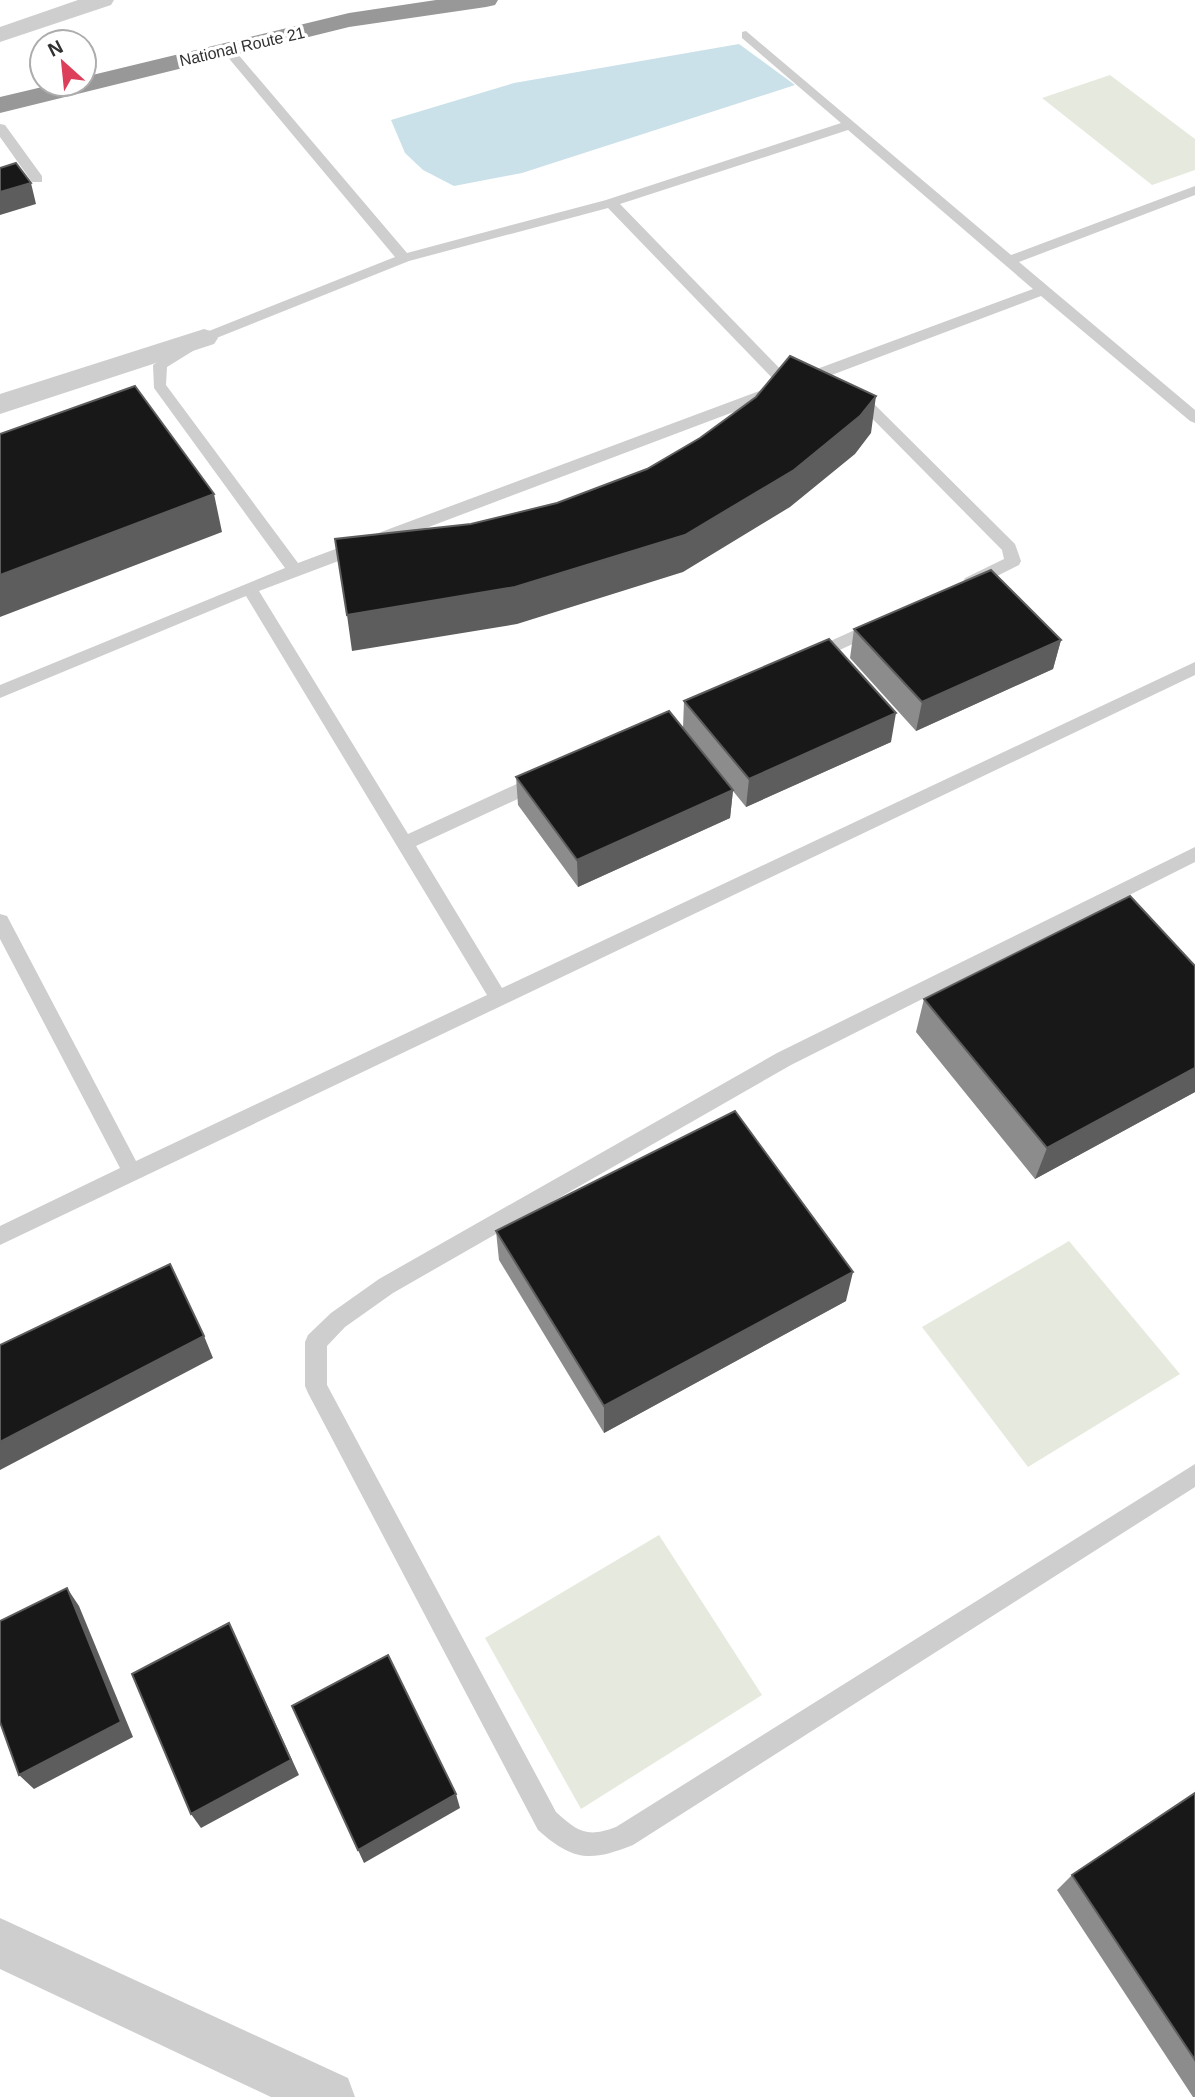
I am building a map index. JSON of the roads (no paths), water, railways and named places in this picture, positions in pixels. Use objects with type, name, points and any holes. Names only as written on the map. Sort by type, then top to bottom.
[{"type":"highway","name":"National Route 21","points":[[0,105],[349,20],[486,0]]},
{"type":"street","points":[[0,35],[102,0]]},
{"type":"street","points":[[0,404],[204,338]]},
{"type":"street","points":[[0,1942],[329,2097]]},
{"type":"lane","points":[[746,35],[1195,418]]},
{"type":"lane","points":[[227,49],[404,258]]},
{"type":"lane","points":[[295,570],[159,385],[160,365],[204,338],[404,258],[611,203],[849,125]]},
{"type":"lane","points":[[0,128],[37,179]]},
{"type":"lane","points":[[1008,261],[1195,190]]},
{"type":"lane","points":[[611,203],[786,384]]},
{"type":"lane","points":[[0,692],[295,570],[1043,290]]},
{"type":"lane","points":[[831,368],[1009,548],[1013,561],[953,591]]},
{"type":"lane","points":[[250,589],[499,999]]},
{"type":"lane","points":[[790,666],[890,620]]},
{"type":"lane","points":[[0,1236],[1195,668]]},
{"type":"lane","points":[[404,844],[554,775]]},
{"type":"lane","points":[[1195,854],[785,1059],[386,1286],[338,1320],[316,1342],[315,1362],[316,1386],[547,1821],[570,1843],[598,1847],[624,1836],[1195,1475]]},
{"type":"lane","points":[[0,920],[132,1172]]},
{"type":"water","points":[[739,44],[795,85],[522,173],[454,186],[423,170],[405,153],[391,120],[514,83]]}]
